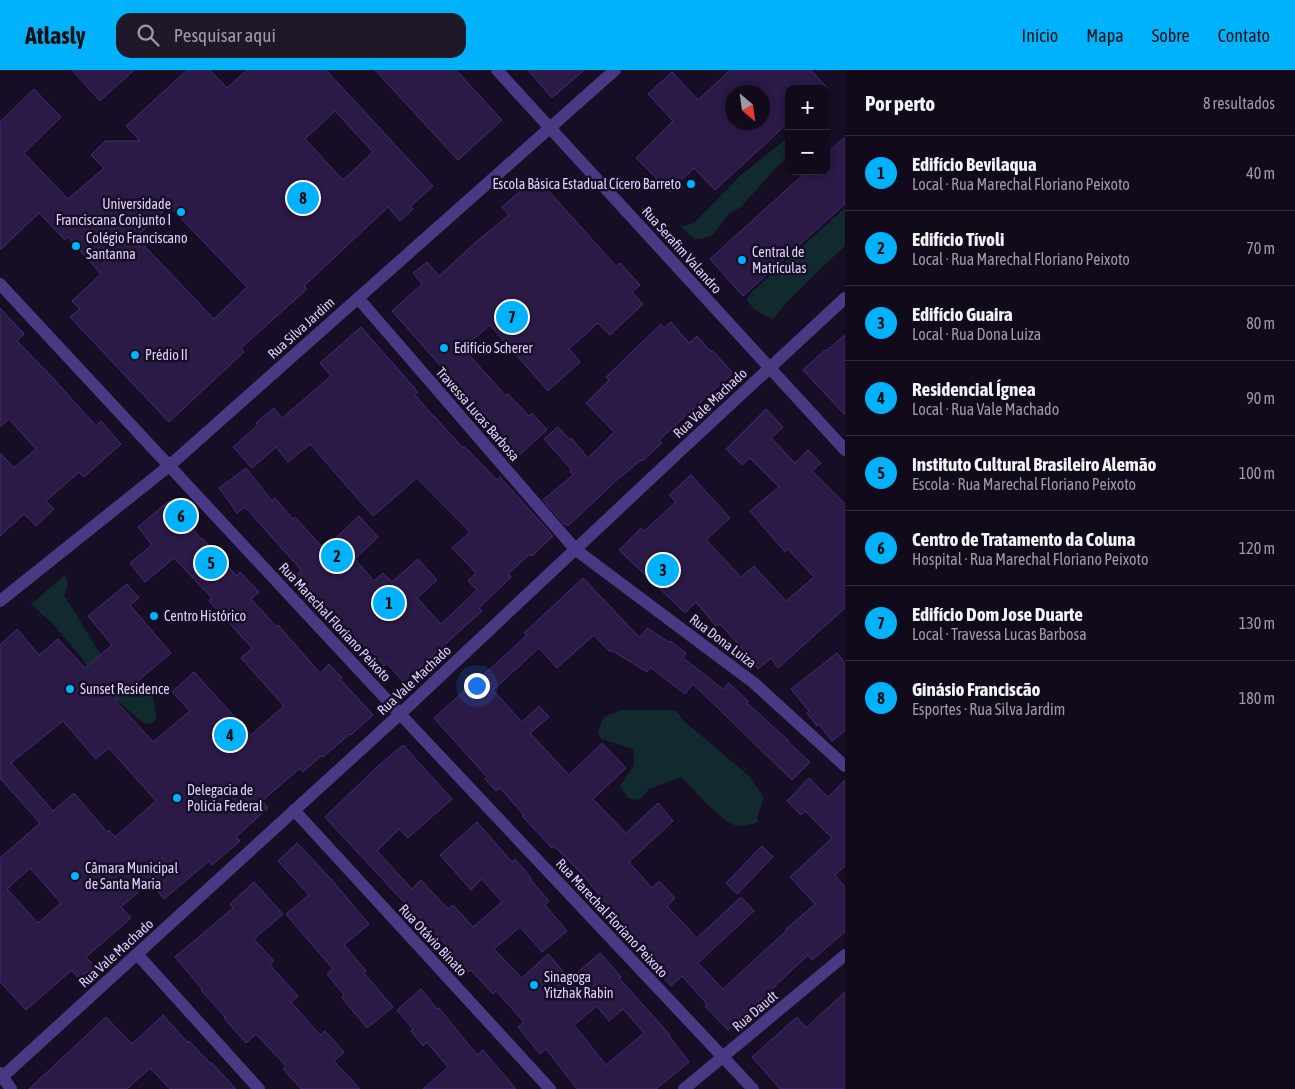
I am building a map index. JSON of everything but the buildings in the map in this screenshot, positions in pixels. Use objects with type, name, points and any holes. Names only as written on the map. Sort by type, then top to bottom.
[{"type":"street","name":"Rua Serafim Valandro","points":[[497,70],[845,450]]},
{"type":"street","name":"Rua Silva Jardim","points":[[0,601],[169,466],[615,70]]},
{"type":"street","name":"Rua Marechal Floriano Peixoto","points":[[0,284],[400,714],[753,1089]]},
{"type":"street","name":"Travessa Lucas Barbosa","points":[[358,298],[576,550]]},
{"type":"street","name":"Rua Vale Machado","points":[[1,1076],[400,714],[845,298]]},
{"type":"street","name":"Rua Dona Luiza","points":[[576,550],[754,683],[845,766]]},
{"type":"street","name":"Rua Otávio Binato","points":[[294,810],[550,1089]]},
{"type":"street","points":[[137,954],[259,1089]]},
{"type":"street","name":"Rua Daudt","points":[[684,1089],[845,955]]},
{"type":"street","points":[[1,1076],[11,1089]]},
{"type":"green space","points":[[785,139],[785,160],[741,207],[729,214],[713,235],[694,239],[681,227],[694,223],[741,175]]},
{"type":"green space","points":[[845,208],[845,246],[798,290],[773,319],[755,309],[747,299],[751,293]]},
{"type":"green space","points":[[65,575],[68,584],[64,595],[121,687],[151,689],[157,718],[152,723],[145,724],[116,700],[55,626],[31,604]]},
{"type":"green space","points":[[621,710],[675,710],[685,722],[750,777],[764,798],[757,817],[759,822],[739,826],[725,820],[681,777],[649,789],[639,800],[628,798],[620,786],[634,765],[633,749],[601,739],[598,731],[604,717]]},
{"type":"place","name":"Escola Básica Estadual Cícero Barreto","points":[[691,184]]},
{"type":"place","name":"Ginásio Franciscão","points":[[303,198]]},
{"type":"place","name":"Universidade Franciscana Conjunto I","points":[[181,212]]},
{"type":"place","name":"Colégio Franciscano Santanna","points":[[76,246]]},
{"type":"place","name":"Central de Matrículas","points":[[742,260]]},
{"type":"place","name":"Edifício Dom Jose Duarte","points":[[512,317]]},
{"type":"place","name":"Edifício Scherer","points":[[444,348]]},
{"type":"place","name":"Prédio II","points":[[135,355]]},
{"type":"place","name":"Centro de Tratamento da Coluna","points":[[181,516]]},
{"type":"place","name":"Edifício Tívoli","points":[[337,556]]},
{"type":"place","name":"Instituto Cultural Brasileiro Alemão","points":[[211,563]]},
{"type":"place","name":"Edifício Guaira","points":[[663,570]]},
{"type":"place","name":"Edifício Bevilaqua","points":[[389,603]]},
{"type":"place","name":"Centro Histórico","points":[[154,616]]},
{"type":"place","name":"Sunset Residence","points":[[70,689]]},
{"type":"place","name":"Residencial Ígnea","points":[[230,735]]},
{"type":"place","name":"Delegacia de Polícia Federal","points":[[177,798]]},
{"type":"place","name":"Câmara Municipal de Santa Maria","points":[[75,876]]},
{"type":"place","name":"Sinagoga Yitzhak Rabin","points":[[534,985]]}]
